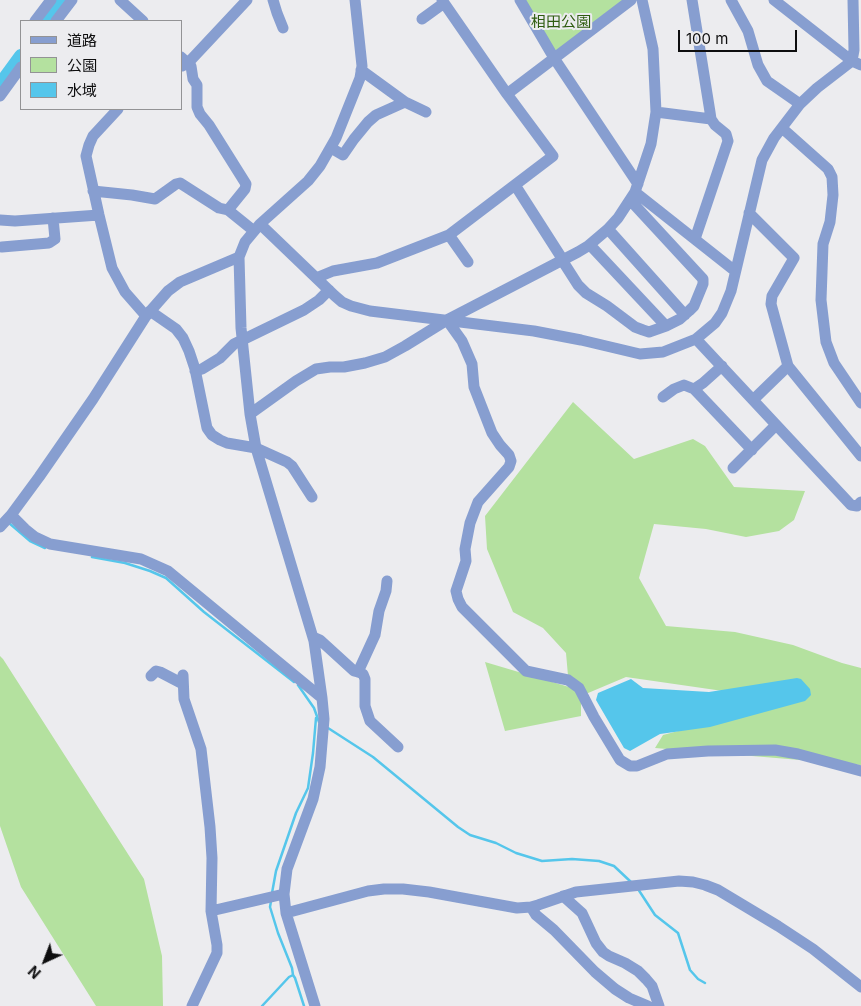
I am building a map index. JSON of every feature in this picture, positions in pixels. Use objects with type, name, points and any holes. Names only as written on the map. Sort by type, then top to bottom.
[{"type":"street","points":[[57,20],[72,0]]},
{"type":"street","points":[[120,0],[142,20]]},
{"type":"street","points":[[228,210],[241,194],[246,184],[210,125],[200,114],[197,107],[197,85],[193,80],[191,66],[183,62],[247,0]]},
{"type":"street","points":[[274,0],[283,28]]},
{"type":"street","points":[[315,1006],[286,913],[277,895],[313,798],[320,767],[324,719],[322,698],[313,637],[256,448],[250,414],[243,340],[239,257],[245,242],[257,228],[308,181],[320,166],[336,138],[360,78],[362,64],[354,0]]},
{"type":"street","points":[[515,185],[578,285],[586,293],[635,327],[649,332],[666,326],[680,320],[694,306],[703,284],[703,279],[635,192],[520,0]]},
{"type":"street","points":[[507,94],[631,0]]},
{"type":"street","points":[[250,414],[316,369],[365,364],[405,346],[448,320],[590,245],[608,229],[618,218],[635,192],[651,144],[656,112],[653,49],[642,0]]},
{"type":"street","points":[[692,0],[711,119],[715,126],[726,134],[728,141],[695,239]]},
{"type":"street","points":[[732,0],[748,31],[758,65],[767,81],[800,104]]},
{"type":"street","points":[[774,0],[856,63]]},
{"type":"street","points":[[853,0],[856,63]]},
{"type":"street","points":[[36,20],[46,2]]},
{"type":"street","points":[[316,278],[333,271],[377,263],[449,235],[553,156],[443,2],[422,19]]},
{"type":"street","points":[[94,191],[155,199],[180,183],[219,208],[228,210],[257,228],[346,304],[370,311],[544,333],[640,354],[663,352],[696,339],[715,323],[722,313],[730,291],[762,160],[774,138],[800,104],[817,88],[856,63]]},
{"type":"street","points":[[0,96],[20,69]]},
{"type":"street","points":[[361,70],[405,102],[426,112]]},
{"type":"street","points":[[330,148],[343,156],[354,139],[376,115],[405,102]]},
{"type":"street","points":[[117,110],[93,136],[86,156],[98,216],[115,274],[125,292],[148,314],[176,329],[183,338],[195,371],[207,428],[212,435],[227,443],[256,448],[287,462],[292,466],[312,497]]},
{"type":"street","points":[[656,112],[711,119]]},
{"type":"street","points":[[782,128],[828,170],[832,177],[833,195],[830,222],[823,244],[821,300],[826,342],[834,363],[861,403]]},
{"type":"street","points":[[635,192],[735,271]]},
{"type":"street","points":[[749,213],[794,258],[772,296],[771,304],[788,366],[861,456]]},
{"type":"street","points":[[0,220],[15,221],[98,216]]},
{"type":"street","points":[[2,247],[49,243],[54,239],[53,218]]},
{"type":"street","points":[[608,229],[685,315]]},
{"type":"street","points":[[449,235],[468,262]]},
{"type":"street","points":[[590,245],[666,326]]},
{"type":"street","points":[[0,527],[39,477],[148,314],[168,291],[180,282],[239,257]]},
{"type":"street","points":[[195,371],[220,358],[234,344],[304,310],[319,300],[329,290]]},
{"type":"street","points":[[448,320],[462,341],[472,364],[474,387],[492,434],[509,455],[511,461],[509,467],[478,502],[470,523],[466,561],[456,591],[462,607],[526,670],[568,680],[579,688],[620,760],[630,766],[638,766],[667,754],[774,750],[798,754],[861,771]]},
{"type":"street","points":[[696,339],[851,505],[856,506],[861,502]]},
{"type":"street","points":[[694,389],[722,366]]},
{"type":"street","points":[[753,400],[788,366]]},
{"type":"street","points":[[663,397],[684,385],[694,389],[752,450]]},
{"type":"street","points":[[733,468],[776,425]]},
{"type":"street","points":[[11,515],[35,538],[50,544],[141,559],[168,571],[322,698]]},
{"type":"street","points":[[358,672],[375,635],[387,581]]},
{"type":"street","points":[[313,637],[320,640],[354,671],[363,674],[365,679],[365,706],[370,722],[398,747]]},
{"type":"street","points":[[151,676],[156,671],[183,680],[184,699],[201,749],[210,827],[212,858],[211,911],[217,953],[192,1006]]},
{"type":"street","points":[[286,913],[368,891],[384,889],[429,892],[517,908],[530,907],[576,892],[679,881],[705,885],[718,890],[813,949],[861,987]]},
{"type":"street","points":[[211,911],[277,895]]},
{"type":"street","points":[[563,896],[582,914],[596,943],[603,952],[638,971],[646,979],[652,986],[659,1006]]},
{"type":"street","points":[[530,907],[540,920],[554,930],[595,972],[615,989],[629,998],[648,1006]]},
{"type":"green space","name":"相田公園","points":[[523,0],[627,0],[558,52],[553,52]]},
{"type":"green space","points":[[573,402],[634,459],[693,439],[705,446],[734,487],[805,491],[794,520],[779,531],[746,537],[706,529],[654,524],[639,578],[666,626],[735,632],[793,645],[861,668],[861,765],[655,748],[663,735],[792,701],[626,677],[581,696],[581,716],[505,731],[485,662],[569,687],[566,653],[543,628],[513,612],[487,549],[485,516]]},
{"type":"green space","points":[[0,656],[144,879],[162,956],[163,1006],[96,1006],[21,887],[0,826]]},
{"type":"water","points":[[797,678],[801,679],[810,689],[811,695],[805,701],[710,727],[660,734],[630,751],[624,748],[596,700],[598,693],[631,679],[643,688],[709,692]]},
{"type":"waterway","points":[[47,20],[62,0]]},
{"type":"waterway","points":[[0,85],[20,57]]},
{"type":"waterway","points":[[9,523],[30,541],[45,548]]},
{"type":"waterway","points":[[92,557],[125,563],[166,578],[204,612],[294,682]]},
{"type":"waterway","points":[[298,685],[314,708],[319,722]]},
{"type":"waterway","points":[[272,893],[276,871],[296,813],[308,788],[316,718]]},
{"type":"waterway","points":[[328,728],[373,757],[470,835],[542,861],[572,859],[599,861],[614,866],[631,882]]},
{"type":"waterway","points":[[638,889],[655,915],[678,933],[690,970],[698,979],[705,983]]},
{"type":"waterway","points":[[271,901],[270,907],[278,933],[304,1006]]},
{"type":"waterway","points":[[262,1006],[293,975]]}]
